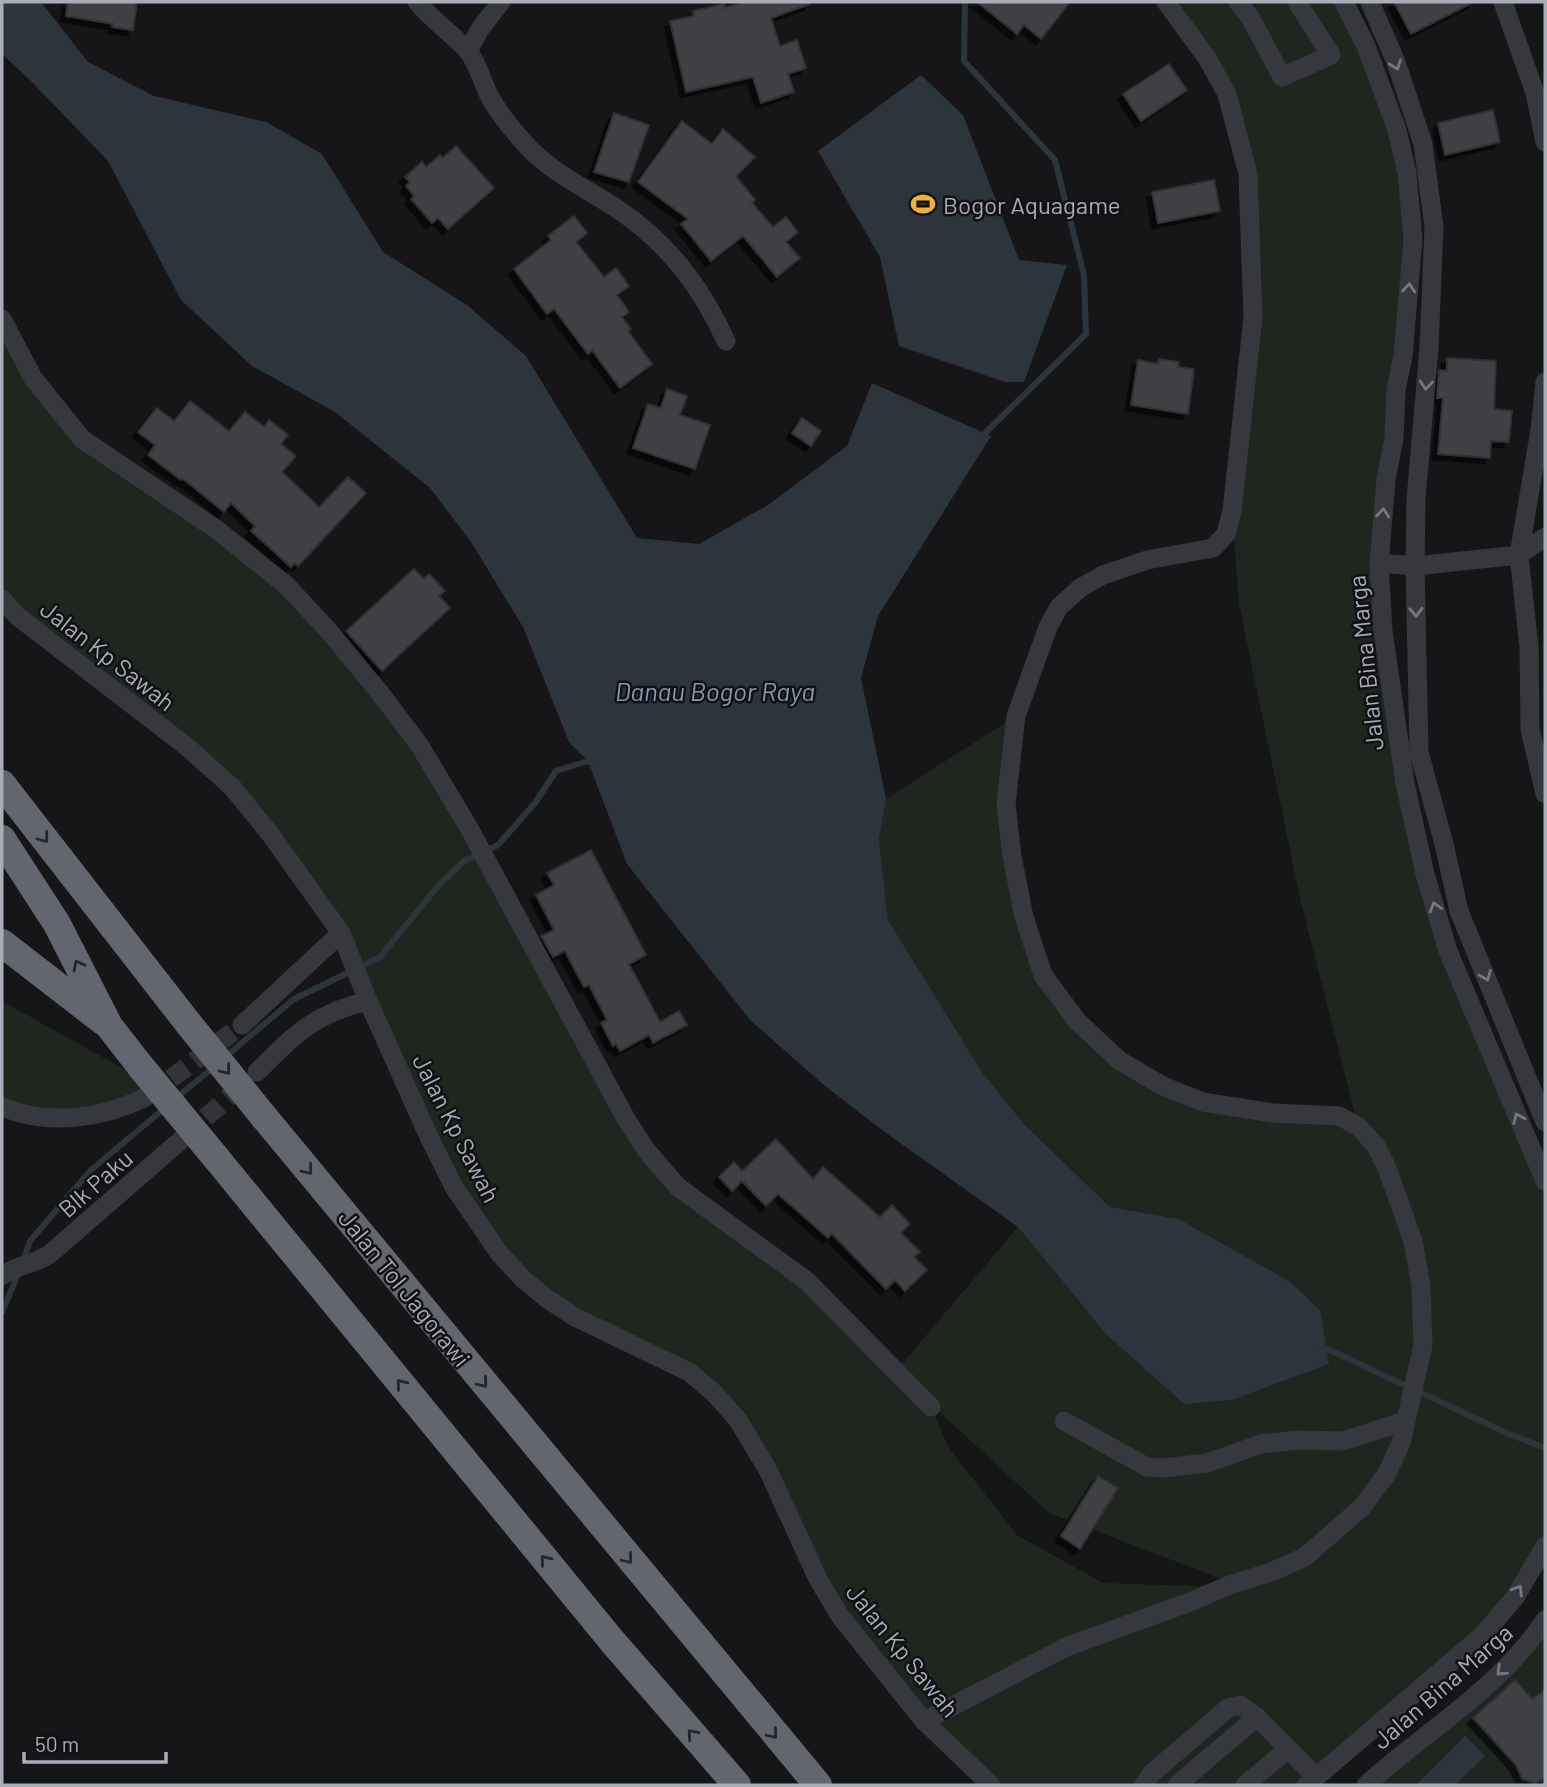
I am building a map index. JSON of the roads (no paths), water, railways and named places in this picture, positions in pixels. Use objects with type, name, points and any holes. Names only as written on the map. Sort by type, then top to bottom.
[{"type":"highway","name":"Jalan Tol Jagorawi","points":[[2,784],[264,1117],[818,1785]]},
{"type":"highway","points":[[2,839],[57,924],[109,1026],[612,1641],[737,1785]]},
{"type":"highway","points":[[2,943],[109,1026]]},
{"type":"street","points":[[417,2],[468,51],[491,99],[530,148],[552,168],[619,210],[664,245],[680,262],[706,299],[726,341]]},
{"type":"street","points":[[468,51],[480,29],[501,2]]},
{"type":"street","points":[[924,1721],[1066,1647],[1305,1557],[1362,1507],[1386,1475],[1401,1443],[1423,1345],[1421,1286],[1413,1241],[1387,1168],[1376,1146],[1358,1126],[1339,1116],[1273,1113],[1203,1102],[1163,1086],[1120,1062],[1077,1021],[1043,975],[1024,917],[1012,856],[1006,804],[1016,716],[1048,627],[1059,607],[1080,588],[1103,575],[1147,560],[1213,548],[1226,534],[1232,511],[1253,317],[1248,174],[1227,94],[1207,58],[1166,2]]},
{"type":"street","points":[[1238,2],[1250,17],[1282,77],[1331,55],[1297,2]]},
{"type":"street","name":"Jalan Bina Marga","points":[[1345,2],[1366,46],[1396,127],[1408,173],[1413,240],[1379,563],[1383,631],[1405,783],[1425,874],[1448,950],[1545,1181]]},
{"type":"street","name":"Jalan Bina Marga","points":[[1370,2],[1396,62],[1423,144],[1434,227],[1429,348],[1416,499],[1419,752],[1459,911],[1545,1122]]},
{"type":"street","points":[[1503,2],[1535,93],[1545,142]]},
{"type":"street","points":[[2,319],[33,378],[82,439],[216,528],[286,585],[328,630],[420,746],[469,828],[625,1117],[646,1150],[678,1187],[807,1281],[931,1407]]},
{"type":"street","points":[[1545,382],[1541,430],[1519,555],[1529,647],[1530,729],[1545,794]]},
{"type":"street","points":[[1379,563],[1415,566],[1519,555],[1545,537]]},
{"type":"street","name":"Jalan Kp Sawah","points":[[2,599],[17,616],[186,746],[231,786],[271,835],[343,937],[366,995],[454,1187],[499,1253],[523,1279],[575,1317],[689,1372],[714,1393],[738,1420],[768,1470],[818,1579],[840,1616],[924,1721],[991,1785]]},
{"type":"street","points":[[242,1025],[343,937]]},
{"type":"street","points":[[257,1072],[298,1031],[366,995]]},
{"type":"street","points":[[2,1107],[36,1118],[84,1117],[100,1115],[146,1097]]},
{"type":"street","name":"Blk Paku","points":[[2,1276],[18,1265],[40,1261],[181,1140]]},
{"type":"street","points":[[1064,1421],[1147,1467],[1163,1468],[1207,1463],[1261,1444],[1298,1440],[1343,1441],[1406,1418]]},
{"type":"street","points":[[1144,1785],[1151,1774],[1228,1708],[1240,1706],[1257,1717],[1288,1749],[1311,1781],[1483,1635],[1516,1596],[1545,1546]]},
{"type":"street","name":"Jalan Bina Marga","points":[[1366,1785],[1448,1720],[1531,1642],[1545,1620]]},
{"type":"street","points":[[1177,1785],[1257,1717]]},
{"type":"street","points":[[1245,1785],[1288,1749]]},
{"type":"water","name":"Danau Bogor Raya","points":[[2,2],[41,2],[88,62],[154,96],[266,122],[322,154],[383,252],[467,305],[526,356],[637,538],[699,544],[768,505],[847,446],[872,383],[991,436],[878,616],[861,678],[886,799],[879,839],[888,920],[982,1072],[1024,1124],[1110,1207],[1179,1219],[1289,1281],[1320,1310],[1329,1364],[1232,1400],[1184,1404],[1105,1333],[1018,1227],[825,1086],[750,1020],[627,864],[588,761],[569,742],[523,627],[471,542],[430,488],[335,412],[252,366],[181,300],[108,161],[2,54]]},
{"type":"water","name":"Bogor Aquagame","points":[[921,75],[963,115],[1019,260],[1067,265],[1024,382],[1005,382],[899,346],[880,257],[818,151]]},
{"type":"water","points":[[1465,1736],[1485,1756],[1455,1785],[1416,1785]]},
{"type":"waterway","points":[[965,2],[964,61],[1055,160],[1084,275],[1086,334],[980,438]]},
{"type":"waterway","points":[[225,1057],[294,999],[380,957],[439,885],[464,861],[498,845],[535,803],[556,771],[588,761],[594,764]]},
{"type":"waterway","points":[[176,1098],[214,1067]]},
{"type":"waterway","points":[[23,1262],[30,1241],[91,1170],[166,1107]]},
{"type":"waterway","points":[[2,1312],[19,1272]]},
{"type":"waterway","points":[[1321,1346],[1509,1434],[1545,1448]]},
{"type":"tunnel","points":[[148,1096],[242,1025]]},
{"type":"tunnel","points":[[184,1137],[248,1080]]},
{"type":"place","name":"Bogor Aquagame","points":[[923,204]]}]
